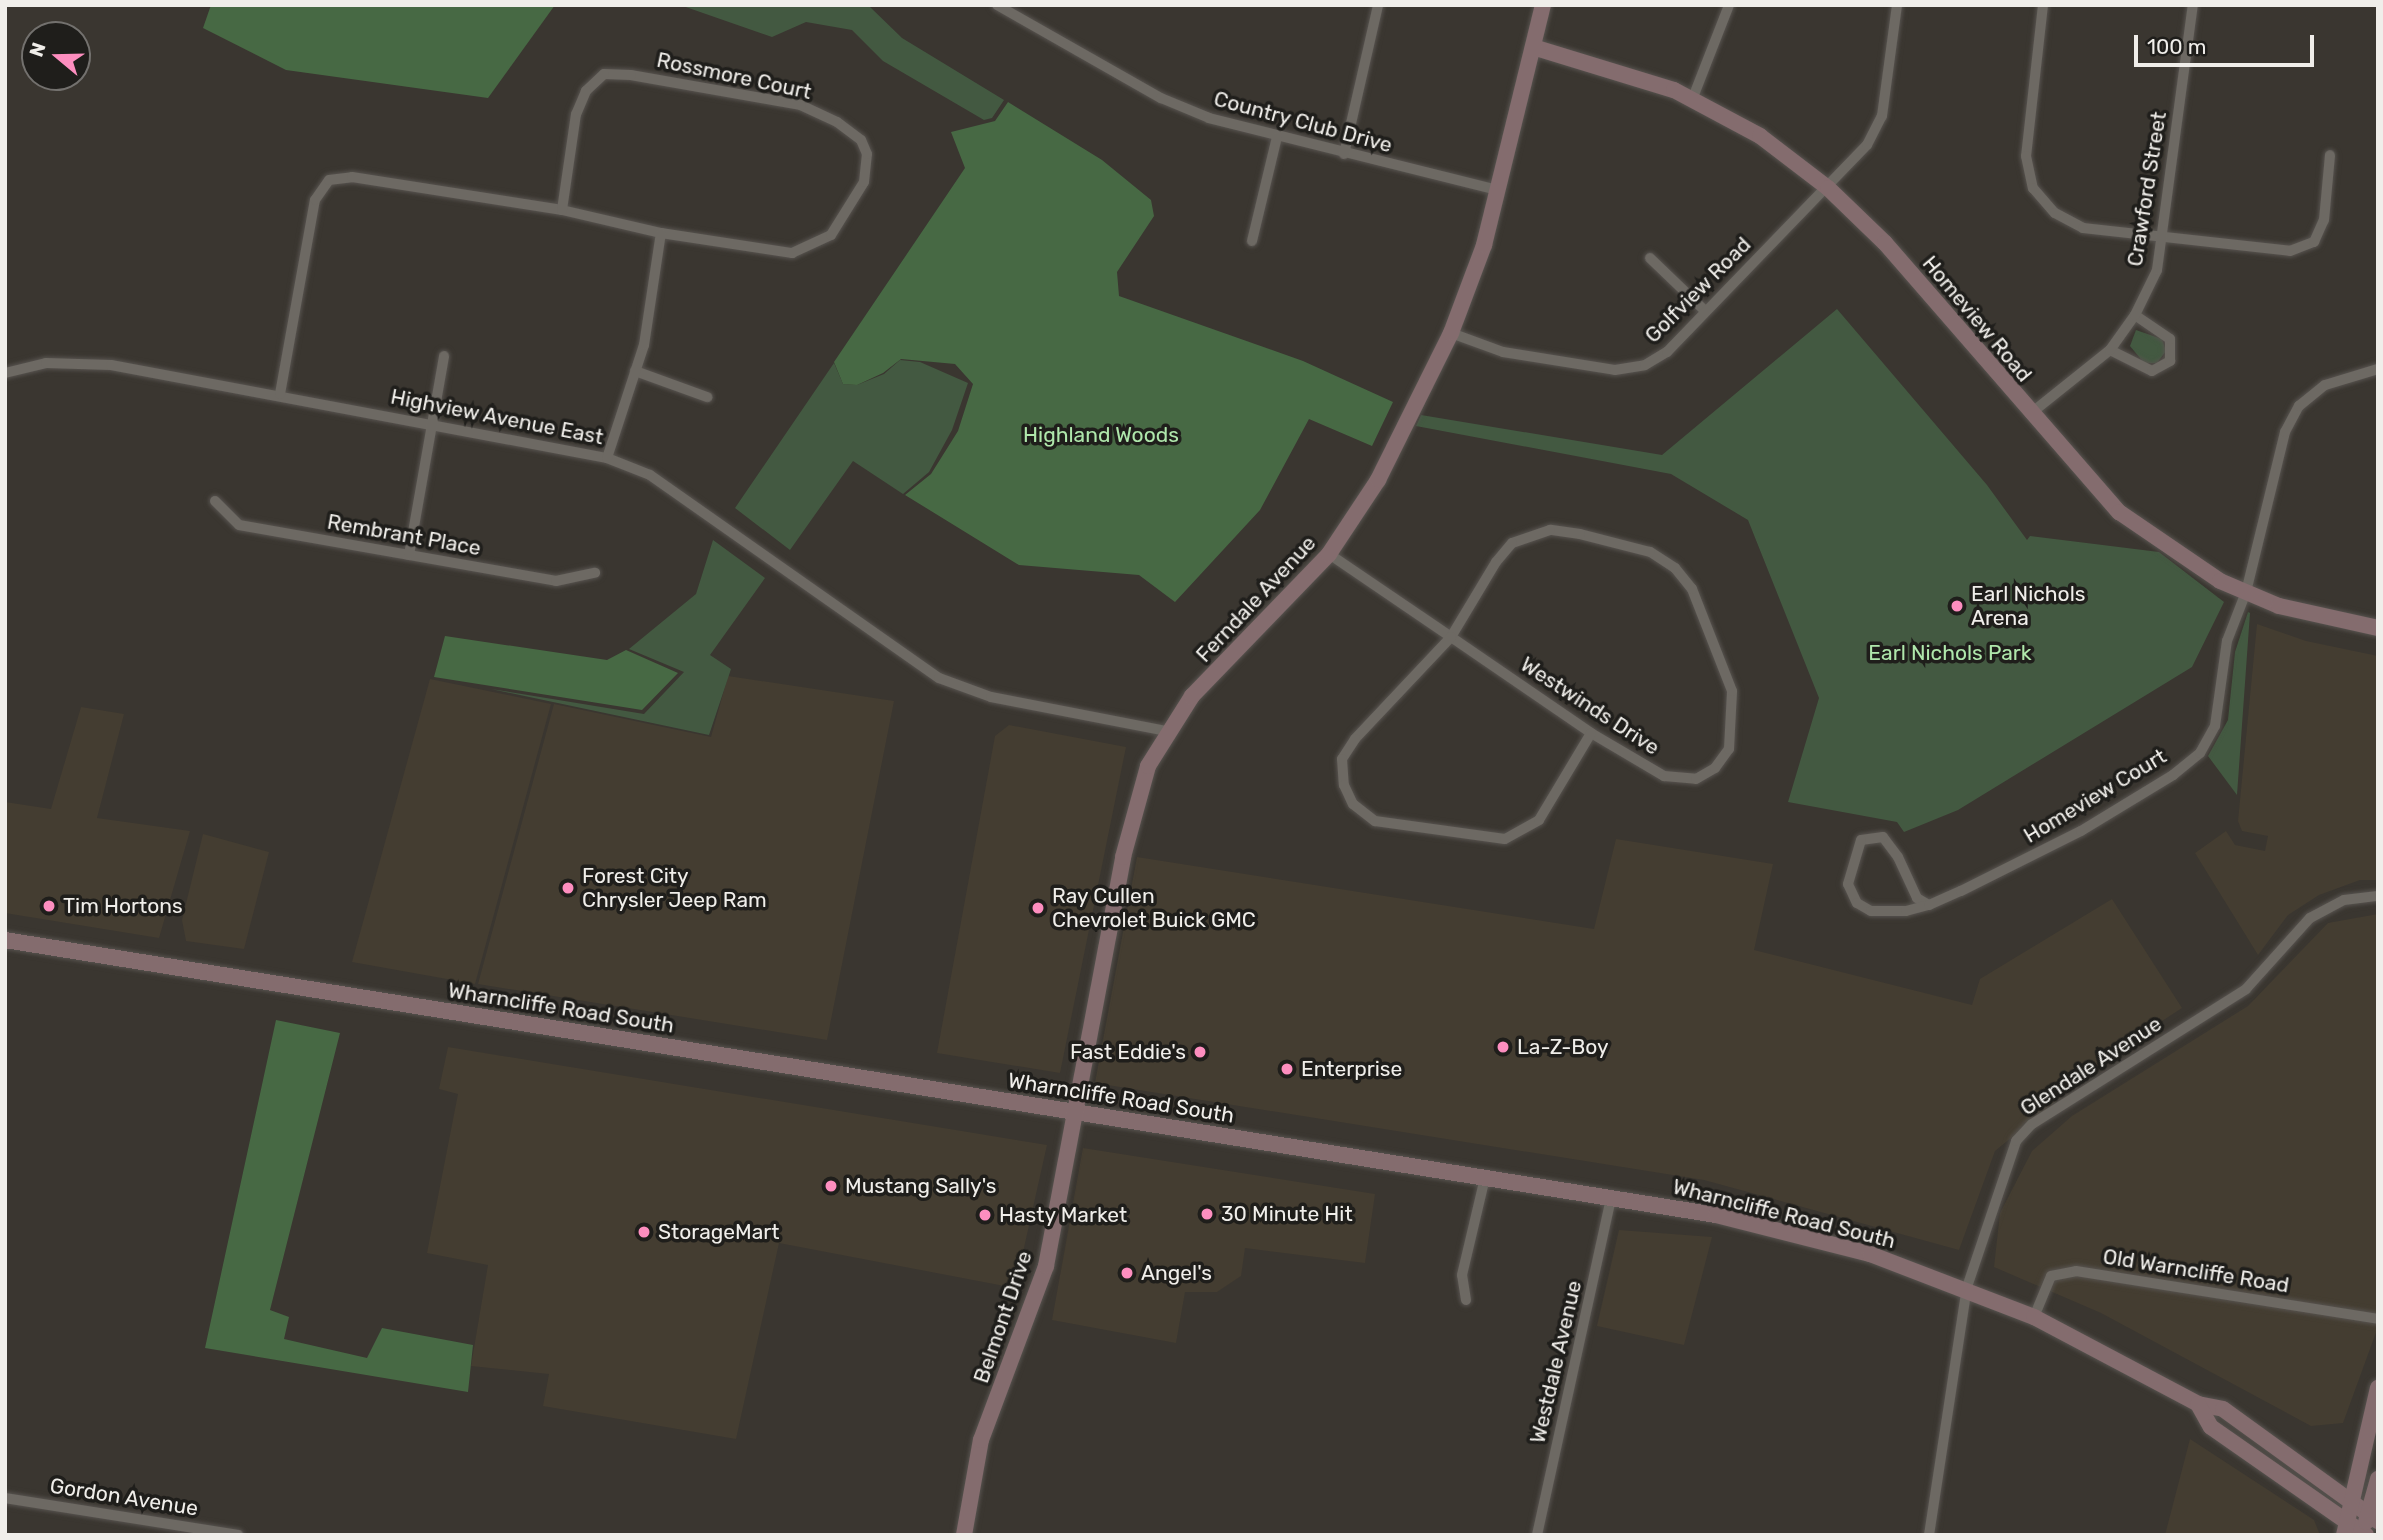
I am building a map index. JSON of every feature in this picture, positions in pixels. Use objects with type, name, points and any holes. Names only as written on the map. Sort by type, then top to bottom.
[{"type":"main road","name":"Ferndale Avenue","points":[[1075,1112],[1136,798],[1166,731],[1192,696],[1329,554],[1378,480],[1451,333],[1484,245],[1543,5]]},
{"type":"main road","name":"Homeview Road","points":[[1533,47],[1674,90],[1760,136],[1828,188],[1885,243],[2030,414],[2119,512],[2181,558],[2246,592],[2326,619],[2378,628]]},
{"type":"main road","name":"Wharncliffe Road South","points":[[5,940],[1716,1215],[1870,1254],[1967,1287],[2034,1317],[2197,1404],[2222,1409],[2373,1518]]},
{"type":"main road","name":"Belmont Drive","points":[[964,1535],[981,1440],[1046,1266],[1075,1112]]},
{"type":"main road","points":[[2345,1528],[2378,1388]]},
{"type":"main road","name":"Wharncliffe Road South","points":[[2197,1404],[2211,1427],[2345,1528],[2364,1534]]},
{"type":"main road","points":[[2364,1534],[2373,1518],[2378,1479]]},
{"type":"street","name":"Country Club Drive","points":[[997,5],[1161,98],[1209,118],[1498,191]]},
{"type":"street","points":[[1344,154],[1378,5]]},
{"type":"street","points":[[1692,100],[1729,5]]},
{"type":"street","name":"Golfview Road","points":[[1451,333],[1503,352],[1615,370],[1645,365],[1667,352],[1704,310],[1828,188],[1867,145],[1882,116],[1897,5]]},
{"type":"street","points":[[2043,5],[2026,156],[2033,188],[2055,213],[2083,228],[2290,251],[2314,242],[2324,220],[2330,155]]},
{"type":"street","name":"Crawford Street","points":[[2030,414],[2110,349],[2135,315],[2157,270],[2193,5]]},
{"type":"street","name":"Rossmore Court","points":[[280,394],[315,200],[329,180],[352,177],[562,209],[661,233],[779,253],[818,244],[831,235],[855,198],[869,168],[867,154],[861,140],[837,122],[801,105],[631,75],[604,74],[586,92],[576,114],[562,209]]},
{"type":"street","points":[[1252,241],[1277,137]]},
{"type":"street","points":[[607,458],[635,371],[661,233]]},
{"type":"street","points":[[1650,258],[1704,310]]},
{"type":"street","points":[[2110,349],[2152,371],[2170,361],[2170,339],[2135,315]]},
{"type":"street","points":[[409,555],[444,356]]},
{"type":"street","name":"Highview Avenue East","points":[[5,373],[76,361],[280,394],[607,458],[650,475],[939,678],[991,697],[1166,731]]},
{"type":"street","name":"Homeview Court","points":[[1929,905],[1917,898],[1898,857],[1883,837],[1861,840],[1848,884],[1857,904],[1871,911],[1906,911],[1929,905],[2081,831],[2173,775],[2200,752],[2215,726],[2227,641],[2246,592],[2285,432],[2299,406],[2325,385],[2378,369]]},
{"type":"street","points":[[635,371],[708,397]]},
{"type":"street","name":"Rembrant Place","points":[[215,501],[239,525],[556,581],[595,573]]},
{"type":"street","name":"Westwinds Drive","points":[[1329,554],[1591,733],[1664,776],[1696,779],[1715,768],[1729,749],[1732,691],[1692,589],[1675,568],[1650,552],[1617,541],[1550,530],[1512,543],[1496,562],[1451,637]]},
{"type":"street","points":[[1451,637],[1355,739],[1342,759],[1344,785],[1353,804],[1375,821],[1506,839],[1539,820],[1591,733]]},
{"type":"street","name":"Glendale Avenue","points":[[1929,1535],[1967,1287],[2009,1156],[2032,1124],[2246,989],[2310,918],[2344,900],[2378,896]]},
{"type":"street","points":[[1466,1300],[1462,1275],[1485,1178]]},
{"type":"street","name":"Westdale Avenue","points":[[1537,1535],[1611,1198]]},
{"type":"street","name":"Old Warncliffe Road","points":[[2034,1317],[2051,1276],[2076,1271],[2378,1319]]},
{"type":"street","name":"Gordon Avenue","points":[[5,1498],[237,1535]]},
{"type":"shaded area","points":[[2257,624],[2306,641],[2378,656],[2376,880],[2360,880],[2319,895],[2288,915],[2258,955],[2195,853],[2226,831],[2235,845],[2265,851],[2268,836],[2242,831],[2238,821]]},
{"type":"shaded area","points":[[728,676],[894,701],[827,1040],[478,984],[554,704],[711,737]]},
{"type":"shaded area","points":[[430,679],[551,704],[475,984],[352,962]]},
{"type":"shaded area","points":[[81,707],[124,714],[97,818],[190,831],[159,938],[5,913],[5,802],[51,809]]},
{"type":"shaded area","points":[[1009,725],[1126,747],[1060,1073],[937,1053],[995,736]]},
{"type":"shaded area","points":[[203,834],[269,852],[244,949],[186,941],[182,920]]},
{"type":"shaded area","points":[[1616,839],[1773,864],[1754,950],[1972,1005],[1980,979],[2112,899],[2182,1008],[2128,1043],[1995,1151],[1959,1250],[1704,1180],[1095,1083],[1137,857],[1594,929]]},
{"type":"shaded area","points":[[2378,914],[2378,1327],[2343,1423],[2311,1426],[2101,1313],[1994,1267],[2000,1213],[2032,1151],[2072,1116],[2248,1006],[2328,923]]},
{"type":"shaded area","points":[[448,1047],[1047,1145],[1015,1288],[779,1243],[736,1439],[543,1406],[549,1374],[471,1366],[488,1265],[427,1253],[458,1094],[439,1089]]},
{"type":"shaded area","points":[[1083,1148],[1375,1194],[1365,1263],[1245,1248],[1241,1276],[1217,1292],[1185,1292],[1176,1343],[1052,1320]]},
{"type":"shaded area","points":[[1619,1230],[1712,1237],[1684,1345],[1597,1326]]},
{"type":"shaded area","points":[[2190,1439],[2314,1520],[2320,1535],[2165,1535]]},
{"type":"green space","points":[[211,5],[555,5],[488,98],[286,70],[203,28]]},
{"type":"green space","points":[[680,5],[868,5],[902,38],[1004,100],[992,118],[984,120],[883,61],[852,30],[806,22],[772,37]]},
{"type":"green space","name":"Highland Woods","points":[[1008,102],[1102,160],[1151,200],[1154,216],[1117,272],[1119,296],[1303,361],[1393,402],[1372,446],[1309,419],[1260,510],[1175,602],[1139,575],[1019,565],[905,495],[931,474],[958,431],[973,384],[955,364],[901,359],[883,373],[857,385],[843,384],[834,362],[965,168],[951,132],[995,121]]},
{"type":"green space","name":"Earl Nichols Park","points":[[1837,309],[1987,485],[2027,540],[2030,536],[2159,552],[2224,602],[2192,667],[1958,810],[1904,832],[1897,822],[1788,802],[1819,698],[1748,520],[1671,474],[1416,426],[1421,415],[1662,455]]},
{"type":"green space","points":[[2136,330],[2162,339],[2166,351],[2157,363],[2144,363],[2130,346]]},
{"type":"green space","points":[[900,360],[920,362],[968,383],[952,430],[929,472],[903,494],[853,461],[790,550],[735,508],[834,363],[843,384],[857,385],[884,374]]},
{"type":"green space","points":[[713,540],[765,578],[710,655],[731,669],[709,735],[491,689],[644,714],[684,672],[629,649],[696,594]]},
{"type":"green space","points":[[2248,612],[2237,795],[2208,756],[2228,720],[2235,652]]},
{"type":"green space","points":[[445,636],[607,660],[626,650],[678,673],[642,710],[434,677]]},
{"type":"green space","points":[[276,1020],[340,1033],[270,1310],[289,1317],[284,1339],[367,1358],[382,1328],[473,1345],[468,1392],[205,1348]]},
{"type":"place","name":"Earl Nichols Arena","points":[[1957,606]]},
{"type":"place","name":"Forest City Chrysler Jeep Ram","points":[[568,888]]},
{"type":"place","name":"Tim Hortons","points":[[49,906]]},
{"type":"place","name":"Ray Cullen Chevrolet Buick GMC","points":[[1038,908]]},
{"type":"place","name":"La-Z-Boy","points":[[1503,1047]]},
{"type":"place","name":"Fast Eddie's","points":[[1200,1052]]},
{"type":"place","name":"Enterprise","points":[[1287,1069]]},
{"type":"place","name":"Mustang Sally's","points":[[831,1186]]},
{"type":"place","name":"30 Minute Hit","points":[[1207,1214]]},
{"type":"place","name":"Hasty Market","points":[[985,1215]]},
{"type":"place","name":"StorageMart","points":[[644,1232]]},
{"type":"place","name":"Angel's","points":[[1127,1273]]}]
